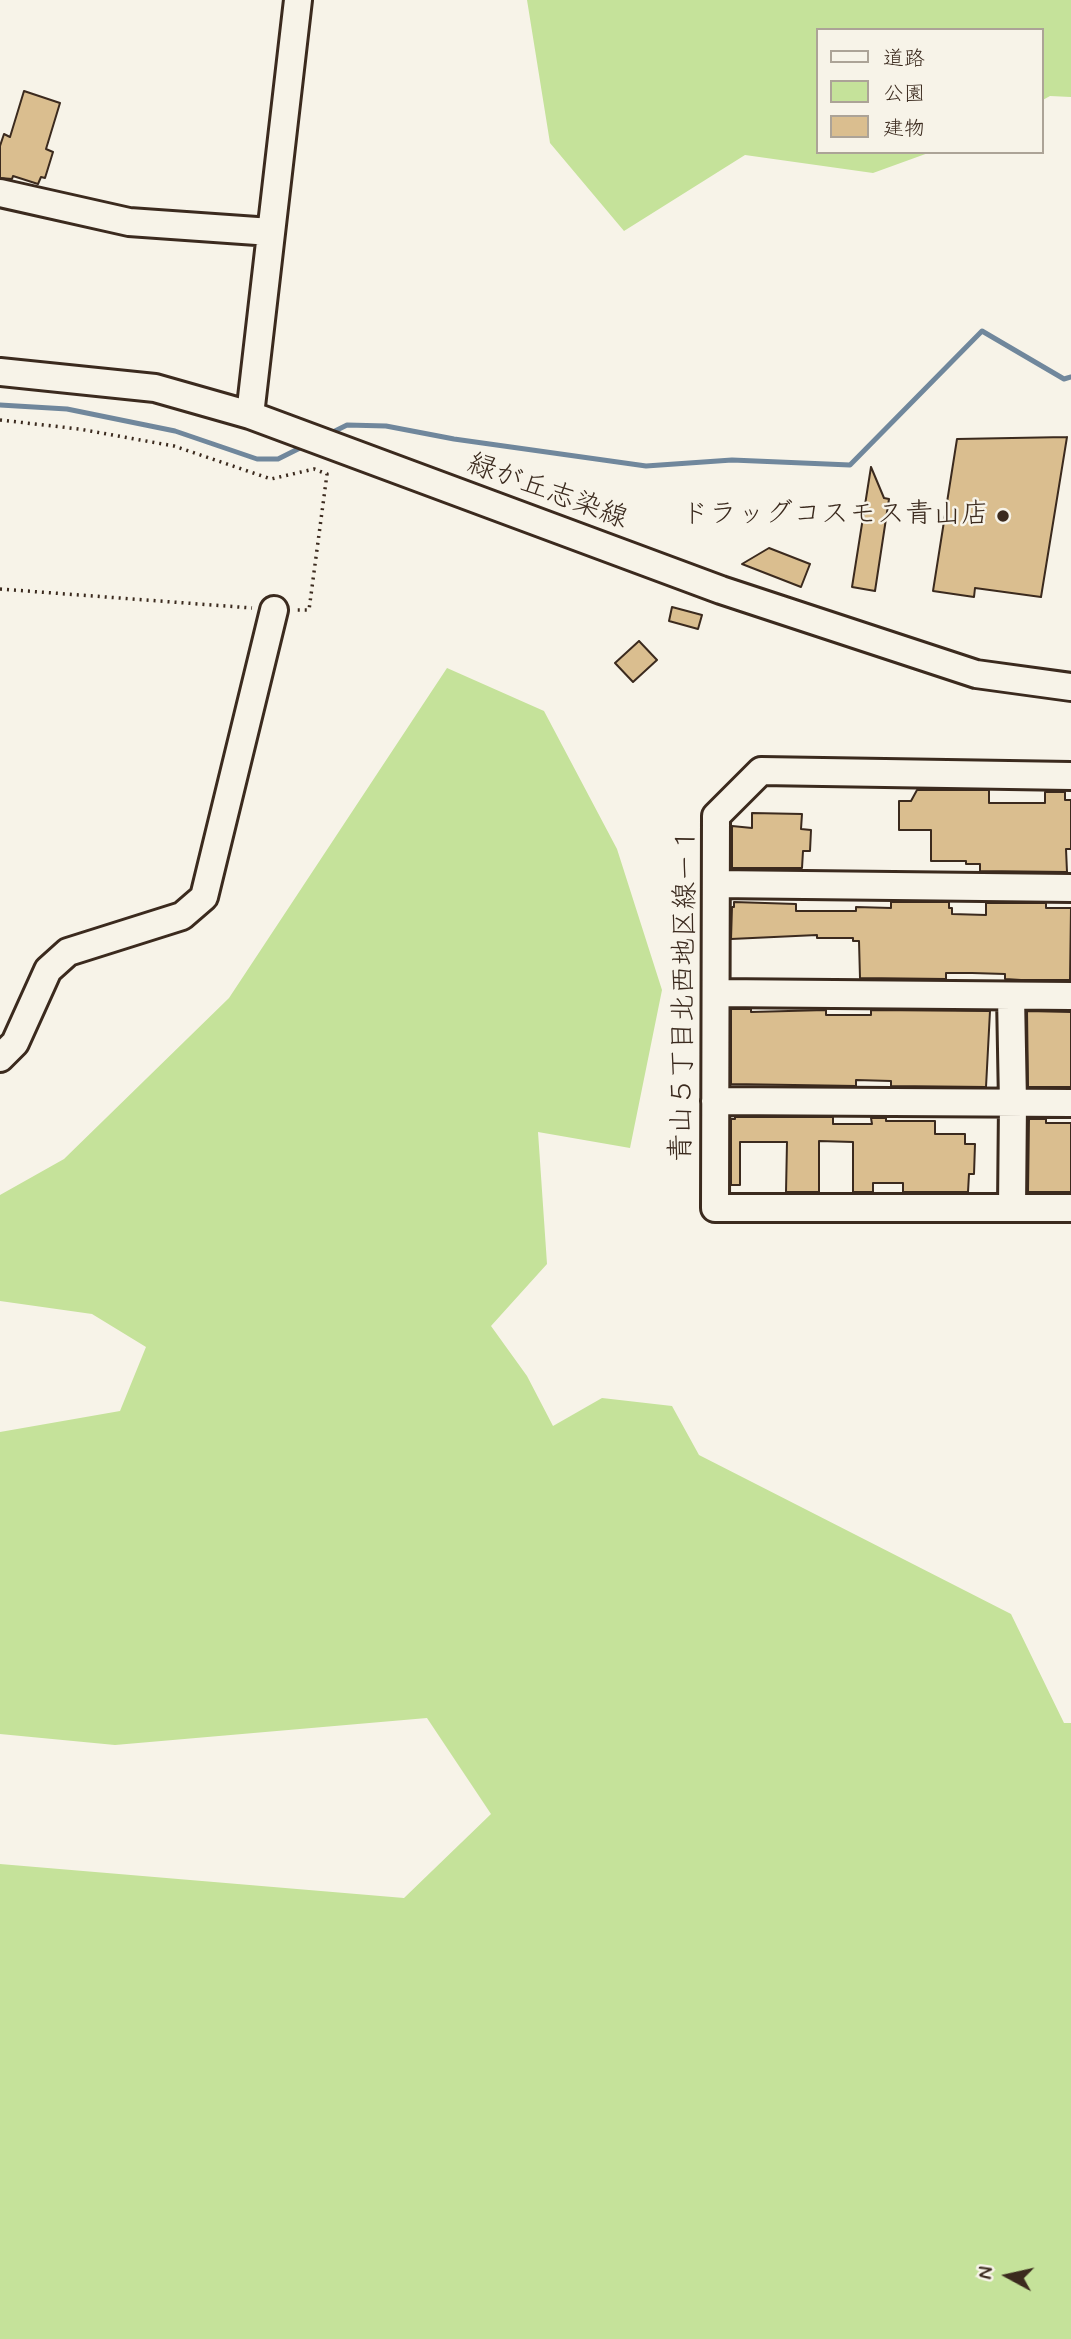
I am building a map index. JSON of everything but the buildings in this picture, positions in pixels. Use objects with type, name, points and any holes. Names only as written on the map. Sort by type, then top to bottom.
[{"type":"street","points":[[250,415],[298,0]]},
{"type":"street","points":[[0,193],[129,222],[271,232]]},
{"type":"street","name":"緑が丘志染線","points":[[0,372],[155,388],[250,415],[721,590],[976,674],[1071,687]]},
{"type":"street","points":[[0,1058],[15,1043],[48,970],[68,952],[182,916],[204,897],[274,610]]},
{"type":"street","name":"青山５丁目北西地区線ー１","points":[[1012,1207],[715,1208],[716,816],[761,771],[1071,776]]},
{"type":"street","points":[[716,884],[1071,888]]},
{"type":"street","points":[[716,993],[1071,996]]},
{"type":"street","points":[[1011,996],[1012,1207],[1071,1208]]},
{"type":"street","points":[[715,1101],[1071,1103]]},
{"type":"path","points":[[0,420],[79,429],[174,446],[271,479],[314,470],[327,474],[309,610],[274,610],[0,589]]},
{"type":"green space","points":[[527,0],[1071,0],[1071,97],[1050,96],[1043,100],[1043,28],[816,28],[816,154],[925,154],[873,173],[745,155],[624,231],[550,143]]},
{"type":"green space","points":[[447,668],[544,711],[617,849],[662,990],[630,1148],[538,1132],[547,1264],[491,1326],[527,1376],[553,1426],[602,1398],[672,1406],[699,1455],[1011,1614],[1064,1723],[1071,1723],[1071,2339],[0,2339],[0,1864],[404,1898],[491,1814],[427,1718],[115,1745],[0,1734],[0,1432],[120,1411],[146,1347],[92,1314],[0,1301],[0,1195],[64,1159],[229,998]]},
{"type":"waterway","points":[[327,435],[347,425],[386,426],[454,439],[646,466],[732,460],[850,465],[982,331],[1064,379],[1071,377]]},
{"type":"waterway","points":[[0,405],[67,409],[175,431],[257,459],[278,459],[306,445]]},
{"type":"place","name":"ドラッグコスモス青山店","points":[[1003,516]]}]
